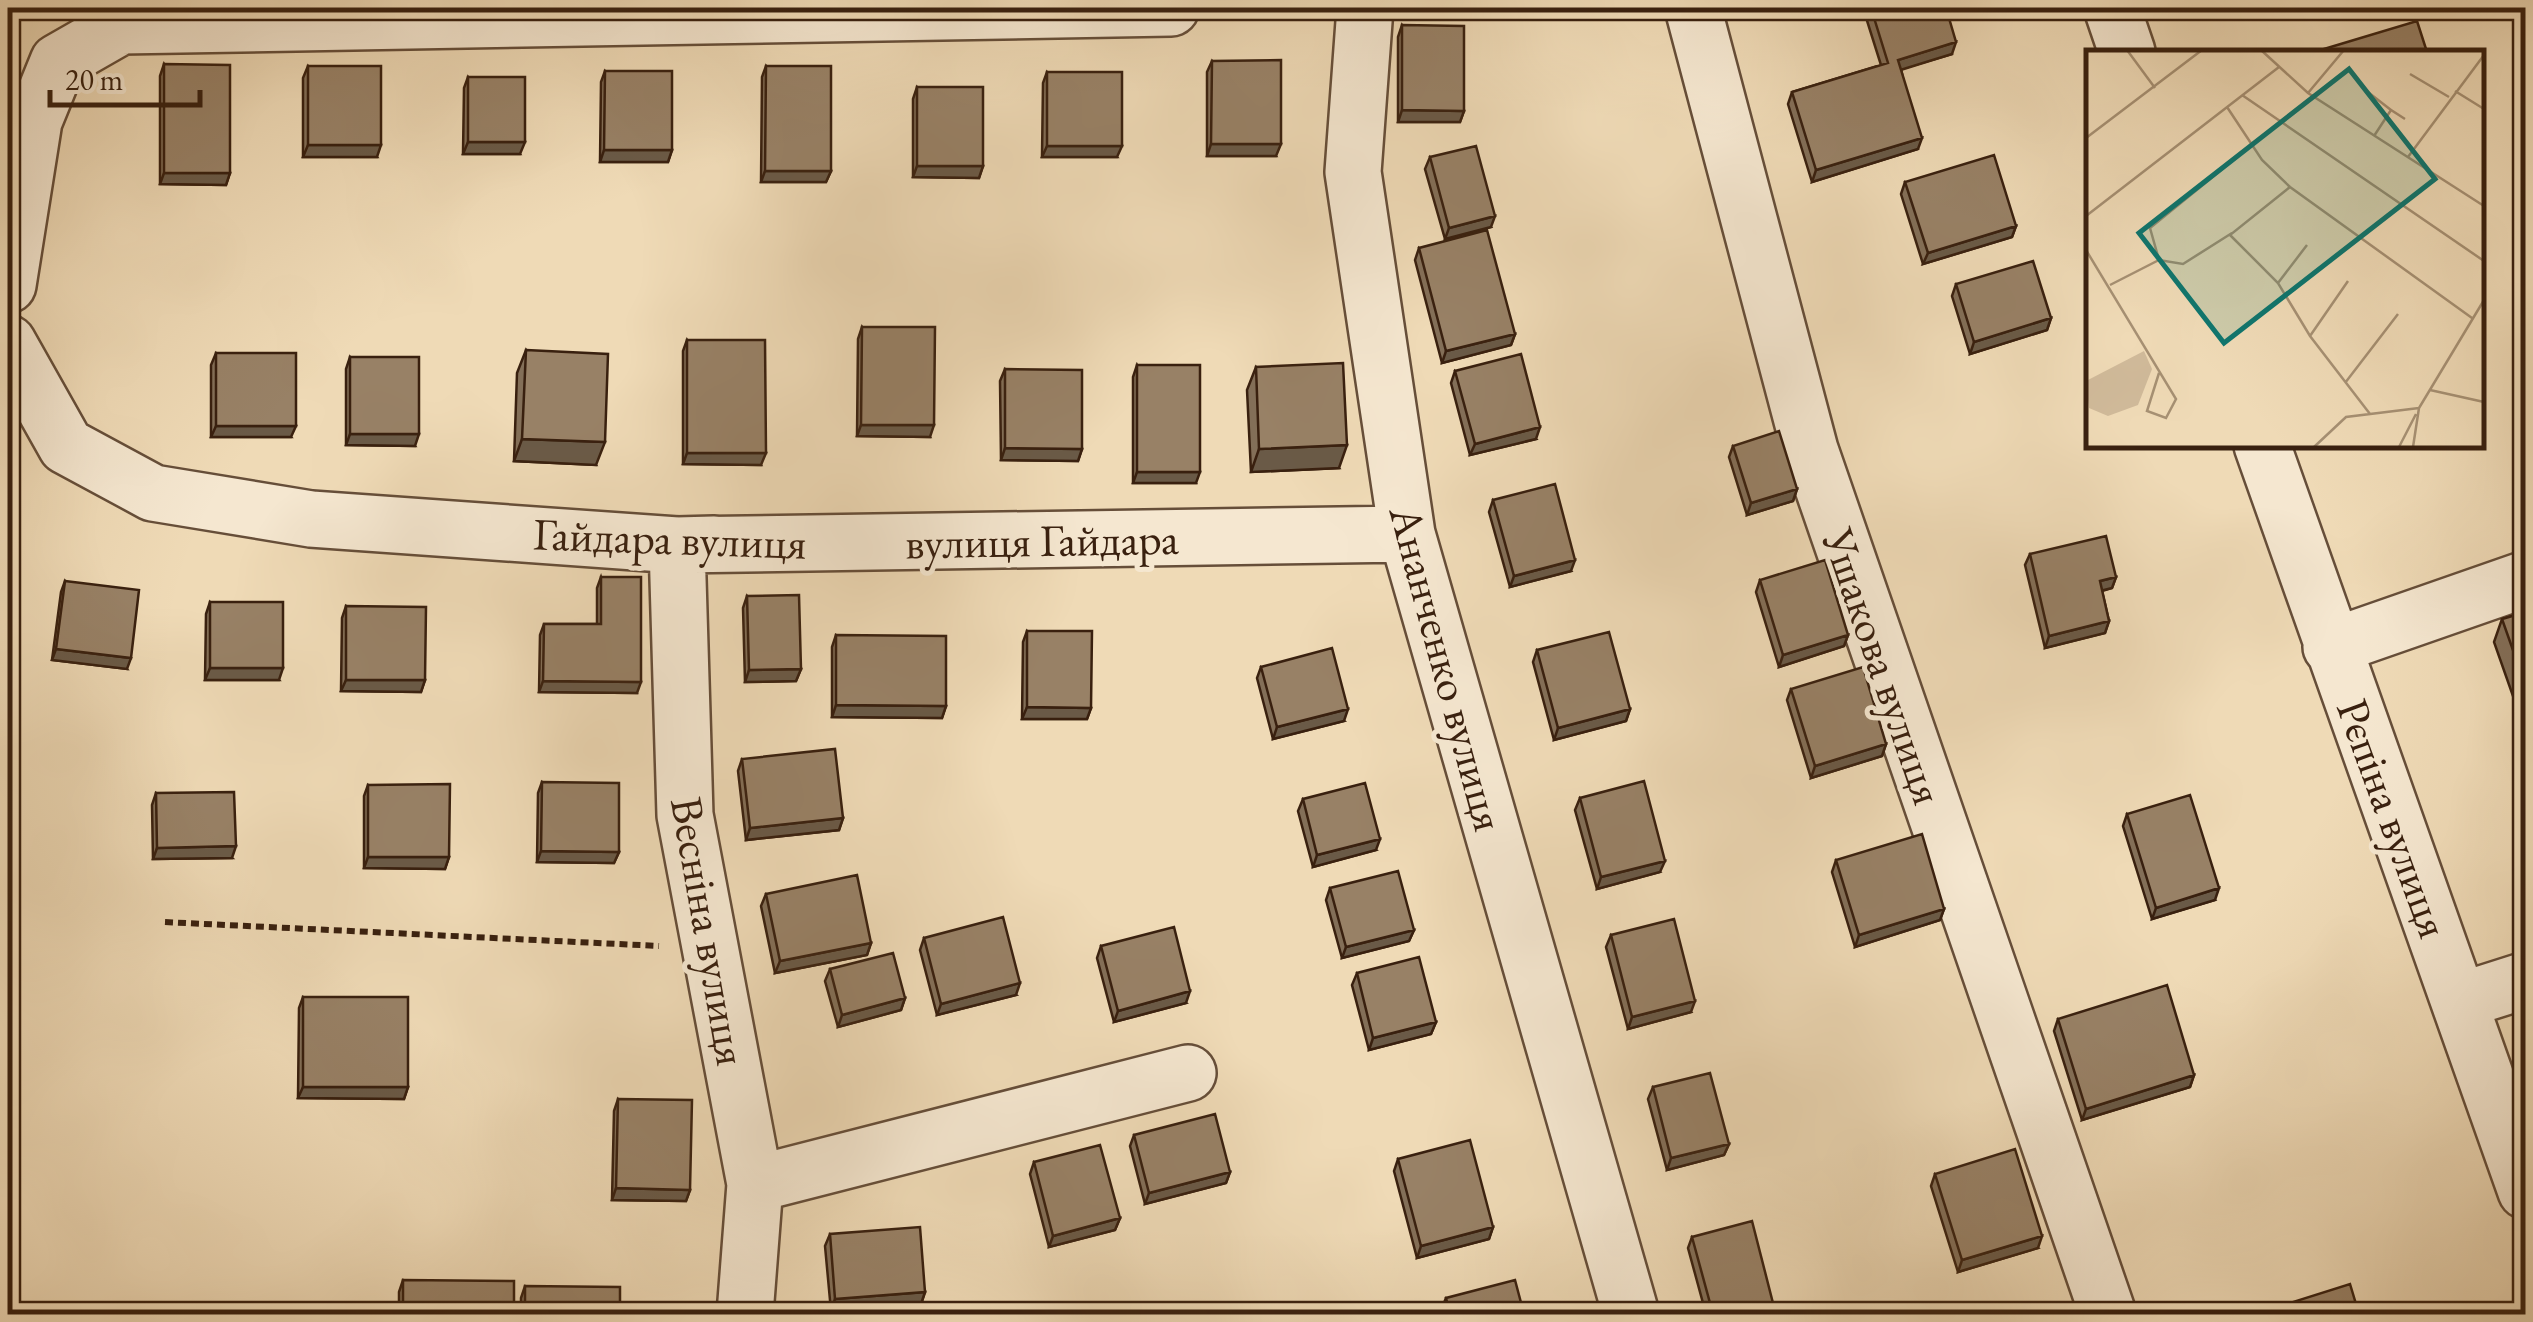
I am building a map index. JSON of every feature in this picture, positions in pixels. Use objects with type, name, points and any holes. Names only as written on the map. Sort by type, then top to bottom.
[{"type":"street","points":[[8,285],[34,121],[58,62],[120,26],[1171,8]]},
{"type":"street","name":"Ананченко вулиця","points":[[1366,8],[1352,172],[1406,534],[1631,1314]]},
{"type":"street","name":"Ушакова вулиця","points":[[1693,8],[1810,450],[2108,1314]]},
{"type":"street","points":[[2112,8],[2126,50]]},
{"type":"street","name":"Гайдара вулиця","points":[[8,343],[66,446],[153,493],[311,519],[677,545]]},
{"type":"street","name":"Рєпіна вулиця","points":[[2263,448],[2526,1191]]},
{"type":"street","name":"вулиця Гайдара","points":[[677,545],[1406,534]]},
{"type":"street","name":"Весніна вулиця","points":[[677,545],[686,815],[755,1184],[745,1314]]},
{"type":"street","points":[[2331,647],[2526,579]]},
{"type":"street","points":[[2460,1001],[2526,980]]},
{"type":"street","points":[[755,1184],[1188,1074]]},
{"type":"path","points":[[165,922],[710,949]]},
{"type":"building","points":[[1871,8],[1946,8],[1956,42],[1898,60],[1922,138],[1816,170],[1792,92],[1888,63]]},
{"type":"building","points":[[2417,21],[2426,50],[2321,50]]},
{"type":"building","points":[[1402,25],[1464,26],[1464,111],[1402,110]]},
{"type":"building","points":[[1281,60],[1281,144],[1211,144],[1212,61]]},
{"type":"building","points":[[164,64],[230,65],[230,173],[164,173]]},
{"type":"building","points":[[308,66],[381,66],[381,145],[308,145]]},
{"type":"building","points":[[766,66],[831,66],[831,171],[765,171]]},
{"type":"building","points":[[605,71],[672,71],[672,150],[604,150]]},
{"type":"building","points":[[1047,72],[1122,72],[1122,146],[1047,146]]},
{"type":"building","points":[[468,77],[525,77],[525,142],[468,142]]},
{"type":"building","points":[[917,87],[983,87],[983,166],[917,166]]},
{"type":"building","points":[[1476,146],[1495,216],[1449,228],[1430,157]]},
{"type":"building","points":[[1994,155],[2016,226],[1928,253],[1905,182]]},
{"type":"building","points":[[1487,230],[1515,334],[1446,351],[1419,248]]},
{"type":"building","points":[[2033,261],[2051,318],[1974,342],[1956,284]]},
{"type":"building","points":[[862,327],[935,327],[934,425],[861,425]]},
{"type":"building","points":[[687,340],[765,340],[766,453],[687,453]]},
{"type":"building","points":[[526,350],[608,354],[605,442],[522,439]]},
{"type":"building","points":[[216,353],[296,353],[296,426],[216,426]]},
{"type":"building","points":[[1521,354],[1540,427],[1475,444],[1455,371]]},
{"type":"building","points":[[350,357],[419,357],[419,434],[350,434]]},
{"type":"building","points":[[1343,363],[1347,445],[1259,449],[1256,367]]},
{"type":"building","points":[[1137,365],[1200,365],[1200,472],[1137,472]]},
{"type":"building","points":[[1005,369],[1082,370],[1082,449],[1005,448]]},
{"type":"building","points":[[1779,431],[1797,489],[1751,503],[1733,446]]},
{"type":"building","points":[[1555,484],[1575,560],[1514,576],[1493,500]]},
{"type":"building","points":[[2106,536],[2116,577],[2100,581],[2109,621],[2049,636],[2030,554]]},
{"type":"building","points":[[1825,560],[1848,635],[1783,655],[1760,580]]},
{"type":"building","points":[[601,577],[641,577],[641,682],[543,681],[544,624],[601,624]]},
{"type":"building","points":[[65,581],[139,590],[131,658],[56,649]]},
{"type":"building","points":[[799,595],[801,669],[749,670],[747,596]]},
{"type":"building","points":[[210,602],[283,602],[283,668],[210,668]]},
{"type":"building","points":[[346,606],[426,607],[425,680],[346,680]]},
{"type":"building","points":[[2526,612],[2526,687],[2502,619]]},
{"type":"building","points":[[1027,631],[1092,631],[1091,708],[1027,707]]},
{"type":"building","points":[[1609,632],[1630,709],[1558,728],[1537,650]]},
{"type":"building","points":[[836,635],[946,636],[946,706],[836,705]]},
{"type":"building","points":[[1332,648],[1348,709],[1277,727],[1261,667]]},
{"type":"building","points":[[1863,667],[1886,744],[1815,766],[1791,689]]},
{"type":"building","points":[[835,749],[843,818],[750,828],[742,759]]},
{"type":"building","points":[[1644,781],[1665,861],[1601,877],[1580,798]]},
{"type":"building","points":[[542,782],[619,783],[619,852],[541,851]]},
{"type":"building","points":[[1365,783],[1380,839],[1317,855],[1303,799]]},
{"type":"building","points":[[450,784],[449,857],[368,857],[368,785]]},
{"type":"building","points":[[234,792],[236,846],[157,848],[156,793]]},
{"type":"building","points":[[2190,795],[2219,888],[2156,908],[2127,814]]},
{"type":"building","points":[[1922,834],[1944,909],[1859,935],[1836,860]]},
{"type":"building","points":[[1398,871],[1414,930],[1346,947],[1330,888]]},
{"type":"building","points":[[857,875],[871,943],[780,961],[766,894]]},
{"type":"building","points":[[1003,917],[1020,983],[941,1004],[924,938]]},
{"type":"building","points":[[1674,919],[1695,1001],[1632,1017],[1611,935]]},
{"type":"building","points":[[1174,927],[1190,991],[1118,1011],[1101,946]]},
{"type":"building","points":[[893,953],[905,998],[842,1015],[830,969]]},
{"type":"building","points":[[1419,957],[1436,1022],[1373,1038],[1357,973]]},
{"type":"building","points":[[2167,985],[2194,1075],[2086,1109],[2058,1019]]},
{"type":"building","points":[[303,997],[408,997],[408,1087],[303,1087]]},
{"type":"building","points":[[1710,1073],[1729,1144],[1671,1158],[1653,1087]]},
{"type":"building","points":[[618,1099],[692,1100],[690,1190],[616,1188]]},
{"type":"building","points":[[1215,1114],[1230,1172],[1149,1193],[1134,1135]]},
{"type":"building","points":[[1470,1140],[1493,1227],[1421,1246],[1398,1159]]},
{"type":"building","points":[[1100,1145],[1120,1218],[1053,1236],[1034,1162]]},
{"type":"building","points":[[2015,1149],[2042,1236],[1962,1260],[1935,1174]]},
{"type":"building","points":[[1752,1221],[1774,1307],[1747,1314],[1713,1314],[1692,1237]]},
{"type":"building","points":[[920,1227],[925,1292],[835,1299],[830,1234]]},
{"type":"building","points":[[403,1280],[514,1281],[514,1314],[403,1314]]},
{"type":"building","points":[[1515,1280],[1524,1314],[1450,1314],[1446,1298]]},
{"type":"building","points":[[2350,1284],[2359,1314],[2276,1314],[2274,1308]]},
{"type":"building","points":[[525,1286],[620,1287],[620,1314],[525,1314]]},
{"type":"building","points":[[2063,1305],[2066,1314],[2033,1314]]},
{"type":"building","points":[[290,1311],[337,1314],[290,1314]]}]
